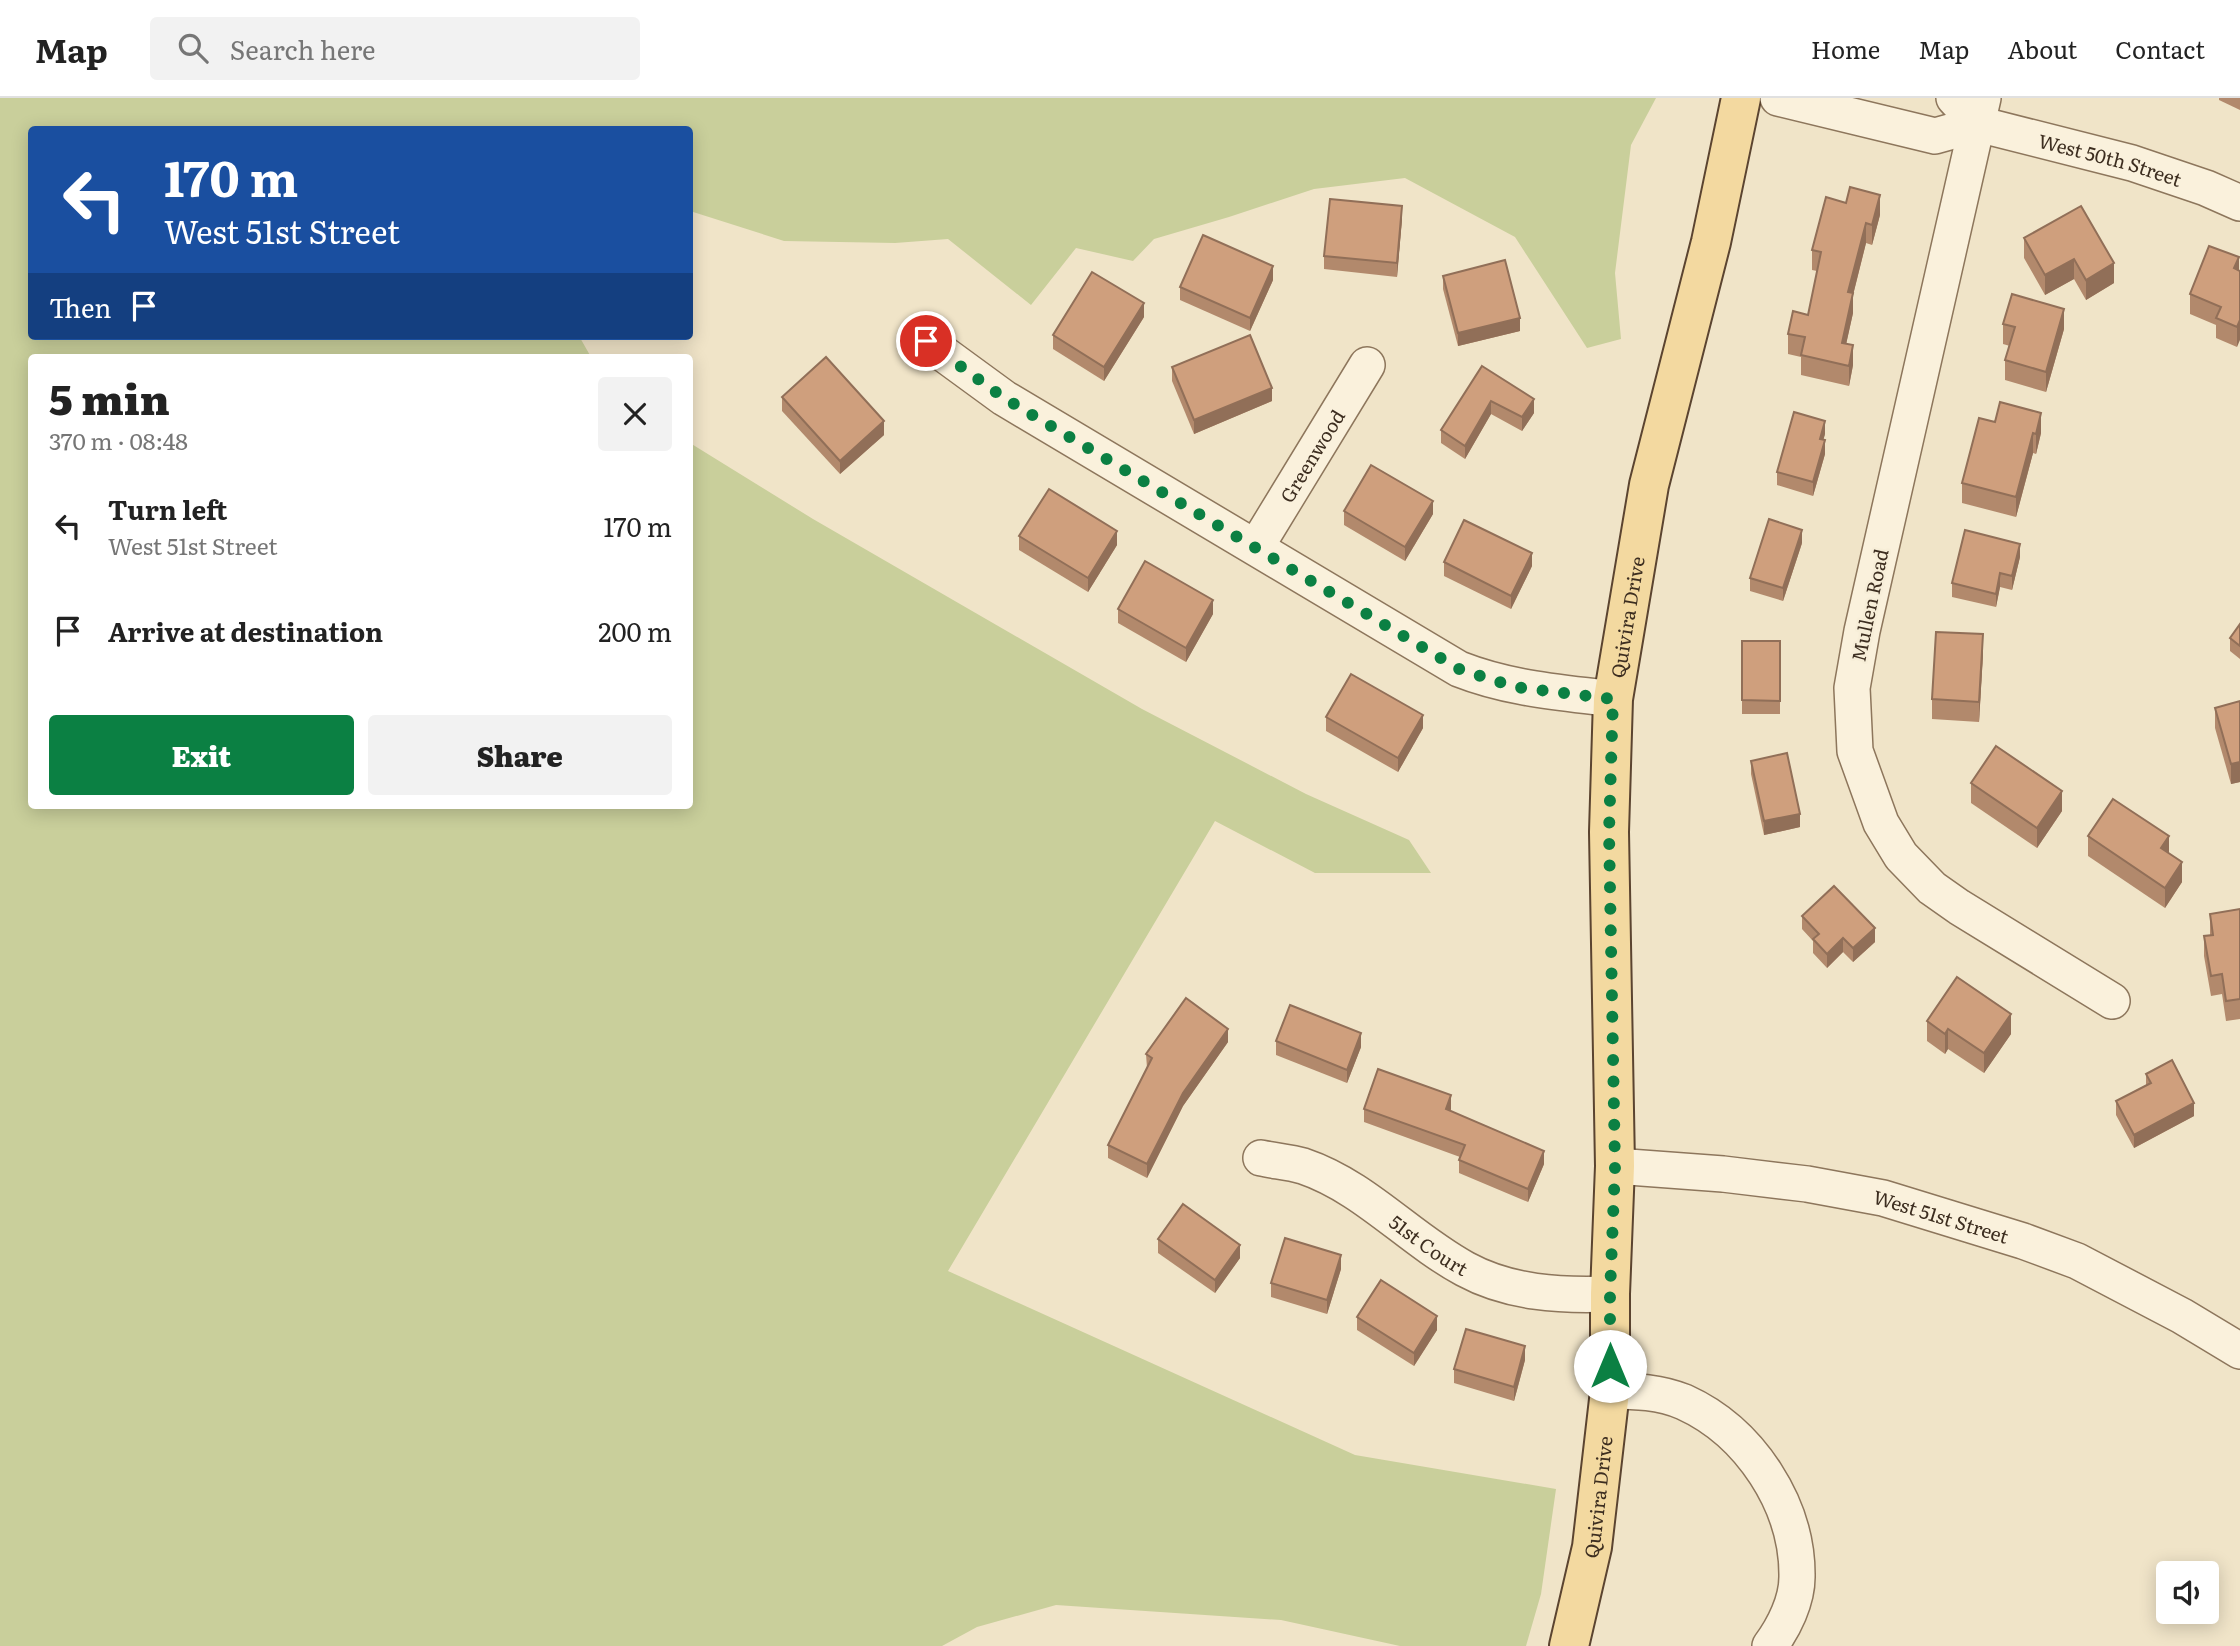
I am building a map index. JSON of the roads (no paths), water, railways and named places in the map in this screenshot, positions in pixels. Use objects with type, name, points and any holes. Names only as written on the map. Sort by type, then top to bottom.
[{"type":"main road","name":"Quivira Drive","points":[[1569,1646],[1592,1547],[1610,1391],[1610,1294],[1615,1167],[1609,832],[1613,699],[1649,485],[1711,242],[1741,98]]},
{"type":"street","name":"West 50th Street","points":[[1778,98],[1935,135],[1981,111],[2206,188],[2240,203]]},
{"type":"street","points":[[1954,98],[1981,111]]},
{"type":"street","name":"Mullen Road","points":[[1981,111],[1862,631],[1853,688],[1855,751],[1881,823],[1902,856],[1932,888],[2112,1002]]},
{"type":"street","points":[[926,341],[1004,398],[1459,669],[1515,687],[1613,699]]},
{"type":"street","name":"Greenwood","points":[[1256,547],[1367,365]]},
{"type":"street","name":"51st Court","points":[[1261,1158],[1301,1165],[1333,1179],[1366,1198],[1466,1270],[1510,1287],[1572,1296],[1610,1294]]},
{"type":"street","name":"West 51st Street","points":[[1615,1167],[1747,1177],[1807,1184],[1883,1198],[2023,1241],[2077,1261],[2171,1310],[2240,1351]]},
{"type":"street","points":[[1610,1391],[1649,1392],[1683,1402],[1718,1423],[1746,1450],[1778,1491],[1793,1538],[1797,1578],[1791,1607],[1780,1633],[1770,1646]]}]
